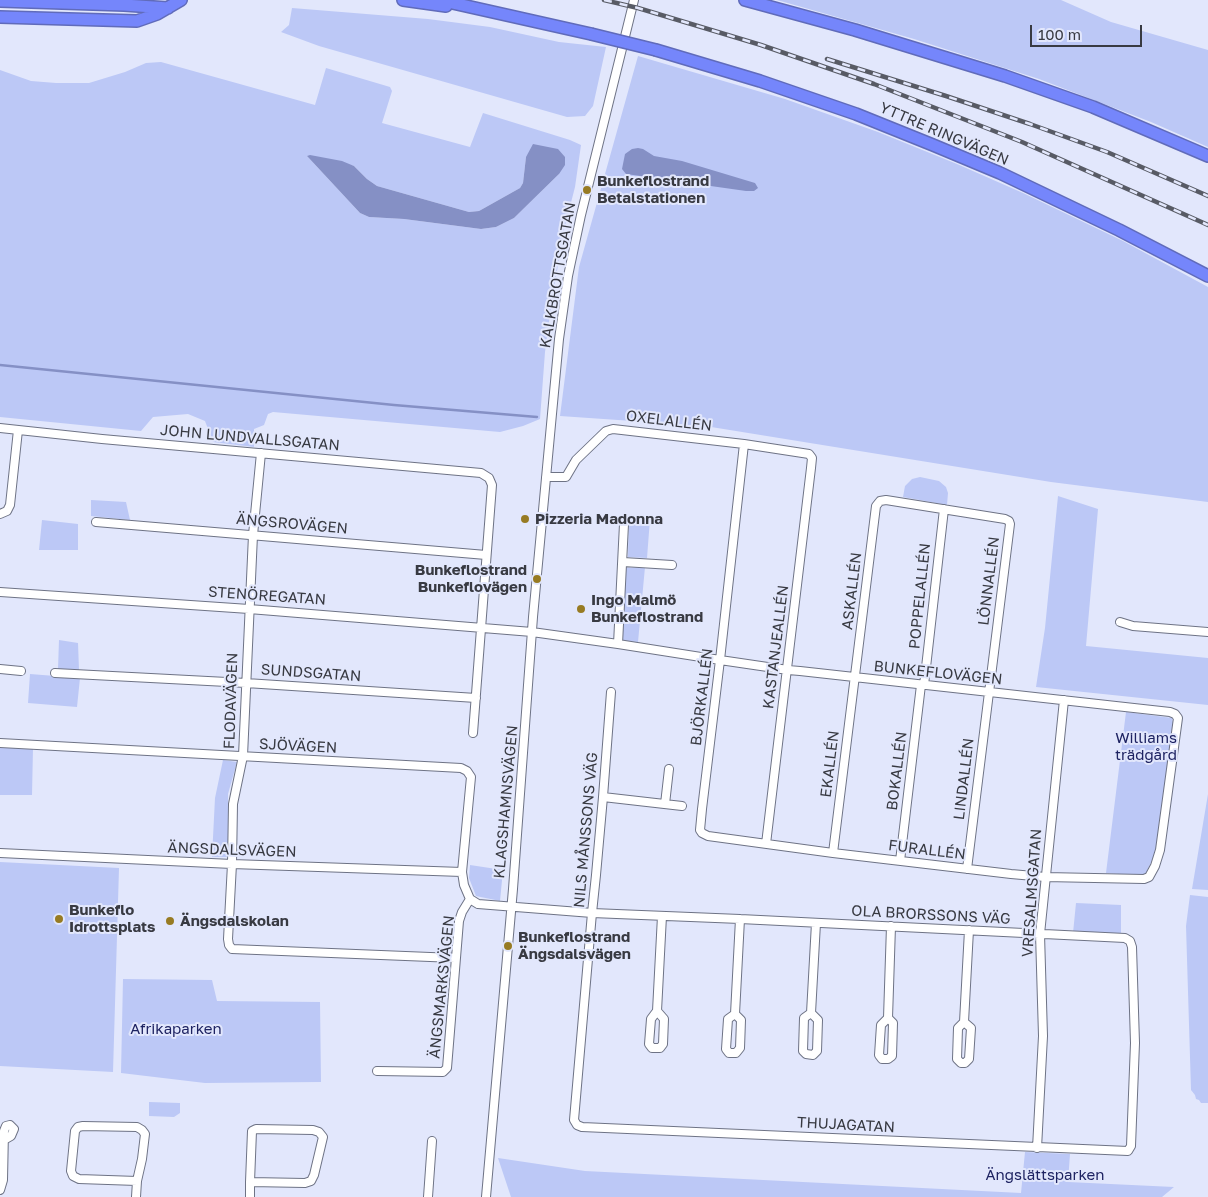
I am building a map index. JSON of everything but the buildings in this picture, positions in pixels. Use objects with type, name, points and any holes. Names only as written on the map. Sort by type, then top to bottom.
[{"type":"highway","points":[[0,17],[137,21],[162,7],[180,0]]},
{"type":"highway","points":[[403,0],[514,17]]},
{"type":"highway","points":[[439,0],[514,17]]},
{"type":"highway","points":[[745,0],[855,30],[1005,76],[1093,108],[1208,156]]},
{"type":"highway","points":[[0,1],[162,7]]},
{"type":"highway","points":[[0,8],[162,7]]},
{"type":"highway","name":"YTTRE RINGVÄGEN","points":[[514,17],[656,50],[760,81],[856,114],[1000,173],[1208,276]]},
{"type":"street","name":"KALKBROTTSGATAN","points":[[552,410],[559,339],[572,259],[634,0]]},
{"type":"street","name":"KLAGSHAMNSVÄGEN","points":[[486,1197],[512,908],[532,632],[552,410]]},
{"type":"street","name":"JOHN LUNDVALLSGATAN","points":[[0,428],[481,473],[489,478],[492,485],[486,555]]},
{"type":"street","name":"OXELALLÉN","points":[[546,477],[566,477],[576,460],[606,431],[613,429],[744,444],[809,454]]},
{"type":"street","points":[[0,514],[7,511],[10,506],[18,430]]},
{"type":"street","name":"BJÖRKALLÉN","points":[[702,833],[700,830],[702,809],[744,444]]},
{"type":"street","name":"FLODAVÄGEN","points":[[261,453],[253,535],[243,756],[233,804],[228,939],[232,949],[456,958]]},
{"type":"street","name":"KASTANJEALLÉN","points":[[766,844],[812,468],[812,458],[809,454]]},
{"type":"street","name":"LÖNNALLÉN","points":[[876,506],[880,501],[886,500],[1009,521],[989,692]]},
{"type":"street","name":"ASKALLÉN","points":[[855,678],[876,506]]},
{"type":"street","name":"POPPELALLÉN","points":[[922,685],[944,509]]},
{"type":"street","name":"ÄNGSROVÄGEN","points":[[96,522],[486,555]]},
{"type":"street","points":[[618,644],[624,524]]},
{"type":"street","points":[[473,733],[486,555]]},
{"type":"street","points":[[623,562],[672,565]]},
{"type":"street","name":"STENÖREGATAN","points":[[0,592],[249,608],[532,632]]},
{"type":"street","points":[[1120,622],[1133,626],[1208,632]]},
{"type":"street","name":"BUNKEFLOVÄGEN","points":[[532,632],[788,670],[1170,712],[1178,718],[1160,850],[1149,877]]},
{"type":"street","points":[[0,669],[21,671]]},
{"type":"street","name":"SUNDSGATAN","points":[[55,673],[476,698]]},
{"type":"street","name":"EKALLÉN","points":[[833,853],[855,678]]},
{"type":"street","name":"BOKALLÉN","points":[[900,861],[922,685]]},
{"type":"street","name":"NILS MÅNSSONS VÄG","points":[[574,1120],[611,692]]},
{"type":"street","name":"LINDALLÉN","points":[[967,869],[989,692]]},
{"type":"street","name":"VRESALMSGATAN","points":[[1037,1148],[1044,1036],[1040,934],[1064,700]]},
{"type":"street","name":"SJÖVÄGEN","points":[[0,743],[461,768],[467,771],[471,777]]},
{"type":"street","points":[[665,804],[669,768]]},
{"type":"street","name":"ÄNGSMARKSVÄGEN","points":[[471,777],[462,872],[464,885],[470,899],[478,904],[512,908]]},
{"type":"street","points":[[603,797],[682,806]]},
{"type":"street","name":"FURALLÉN","points":[[702,833],[708,836],[833,853],[1045,878],[1144,880],[1149,877]]},
{"type":"street","name":"ÄNGSDALSVÄGEN","points":[[0,853],[462,872]]},
{"type":"street","name":"ÄNGSMARKSVÄGEN","points":[[377,1071],[443,1072],[447,1068],[456,958],[462,912],[470,899]]},
{"type":"street","name":"OLA BRORSSONS VÄG","points":[[512,908],[1124,938],[1130,941],[1132,947],[1135,1044],[1131,1146],[1128,1152],[1120,1152]]},
{"type":"street","points":[[657,1011],[662,916]]},
{"type":"street","points":[[735,1014],[728,1019],[726,1049],[729,1053],[736,1053],[740,1048],[741,1020],[735,1014],[740,919]]},
{"type":"street","points":[[811,1013],[804,1018],[803,1051],[806,1054],[813,1055],[817,1051],[818,1020],[811,1013],[816,923]]},
{"type":"street","points":[[888,1018],[881,1025],[879,1055],[882,1059],[888,1059],[892,1056],[893,1024],[888,1018],[891,926]]},
{"type":"street","points":[[964,1022],[970,1028],[969,1059],[965,1063],[961,1063],[957,1059],[958,1028],[964,1022],[969,930]]},
{"type":"street","name":"THUJAGATAN","points":[[574,1120],[577,1125],[582,1127],[1120,1152]]},
{"type":"street","points":[[136,1197],[145,1134],[142,1130],[137,1128],[83,1126],[75,1131],[72,1176],[79,1179],[137,1181]]},
{"type":"street","points":[[250,1182],[305,1183],[311,1181],[323,1137],[319,1132],[313,1130],[256,1129],[252,1131],[250,1182],[250,1197]]},
{"type":"street","points":[[0,1190],[3,1180],[4,1140]]},
{"type":"street","points":[[428,1197],[432,1141]]},
{"type":"green space","points":[[777,0],[1061,0],[1111,22],[1208,50],[1208,147],[1151,122],[1039,79],[914,39]]},
{"type":"green space","points":[[292,8],[428,19],[490,27],[559,42],[606,47],[593,106],[585,116],[567,117],[319,46],[281,32],[289,25]]},
{"type":"green space","points":[[638,56],[785,99],[878,132],[957,164],[1123,241],[1208,287],[1208,502],[1051,482],[705,426],[560,416],[579,267]]},
{"type":"green space","points":[[161,62],[315,105],[326,68],[390,87],[392,91],[382,123],[470,147],[483,113],[581,145],[575,187],[564,230],[552,300],[545,352],[540,419],[500,432],[273,412],[268,414],[264,425],[254,429],[254,447],[213,442],[205,421],[188,414],[153,417],[141,431],[0,417],[0,70],[31,81],[89,83],[125,72],[146,63]],"holes":[[[307,156],[354,166],[377,186],[469,212],[479,211],[520,188],[523,183],[526,157],[559,174],[514,218],[496,227],[481,229],[404,219],[369,217],[360,213]]]},
{"type":"green space","points":[[920,477],[939,481],[946,487],[948,493],[947,505],[903,497],[905,486],[912,479]]},
{"type":"green space","points":[[1058,496],[1098,509],[1086,646],[1208,658],[1208,705],[1036,687],[1045,628]]},
{"type":"green space","points":[[91,500],[126,502],[130,520],[91,516]]},
{"type":"green space","points":[[629,516],[650,519],[647,558],[628,557]]},
{"type":"green space","points":[[42,520],[78,524],[78,550],[39,550]]},
{"type":"green space","points":[[645,567],[638,642],[622,641],[626,568]]},
{"type":"green space","points":[[59,640],[78,643],[79,670],[58,669]]},
{"type":"green space","points":[[30,674],[80,678],[77,707],[28,703]]},
{"type":"green space","name":"Williams trädgård","points":[[1126,712],[1172,718],[1173,723],[1157,850],[1143,876],[1106,873]]},
{"type":"green space","points":[[0,748],[33,748],[32,795],[0,795]]},
{"type":"green space","points":[[223,760],[237,762],[228,794],[228,857],[212,857],[215,798]]},
{"type":"green space","points":[[1208,794],[1208,890],[1192,889]]},
{"type":"green space","name":"Bunkeflo Idrottsplats","points":[[0,862],[119,868],[113,1072],[0,1066]]},
{"type":"green space","points":[[470,865],[503,870],[500,901],[476,896],[469,878]]},
{"type":"green space","points":[[1190,895],[1208,897],[1208,1103],[1201,1103],[1196,1099],[1191,1090],[1186,926]]},
{"type":"green space","points":[[1076,903],[1121,905],[1121,935],[1073,933]]},
{"type":"green space","name":"Afrikaparken","points":[[123,979],[212,980],[217,1001],[320,1002],[321,1082],[205,1083],[121,1073]]},
{"type":"green space","points":[[149,1102],[180,1103],[180,1113],[174,1117],[149,1116]]},
{"type":"green space","name":"Ängslättsparken","points":[[1025,1152],[1070,1154],[1068,1182],[1174,1187],[1162,1197],[511,1197],[498,1158],[585,1171],[1021,1193]]},
{"type":"shaded area","points":[[533,144],[558,149],[565,157],[565,165],[559,174],[514,218],[496,227],[481,229],[404,219],[369,217],[360,213],[307,156],[342,161],[354,166],[377,186],[469,212],[479,211],[520,188],[523,183],[526,157]]},
{"type":"shaded area","points":[[638,148],[654,156],[682,161],[755,183],[758,188],[754,191],[746,191],[626,174],[622,169],[625,154],[632,149]]},
{"type":"waterway","points":[[0,365],[394,405],[537,417]]},
{"type":"railway","points":[[604,0],[638,8],[761,45],[874,84],[1022,142],[1208,225]]},
{"type":"railway","points":[[827,59],[1030,124],[1107,152],[1208,196]]},
{"type":"place","name":"Bunkeflostrand Betalstationen","points":[[587,190]]},
{"type":"place","name":"Pizzeria Madonna","points":[[525,519]]},
{"type":"place","name":"Bunkeflostrand Bunkeflovägen","points":[[537,579]]},
{"type":"place","name":"Ingo Malmö Bunkeflostrand","points":[[581,609]]},
{"type":"place","name":"Bunkeflo Idrottsplats","points":[[59,919]]},
{"type":"place","name":"Ängsdalskolan","points":[[170,921]]},
{"type":"place","name":"Bunkeflostrand Ängsdalsvägen","points":[[508,946]]}]
